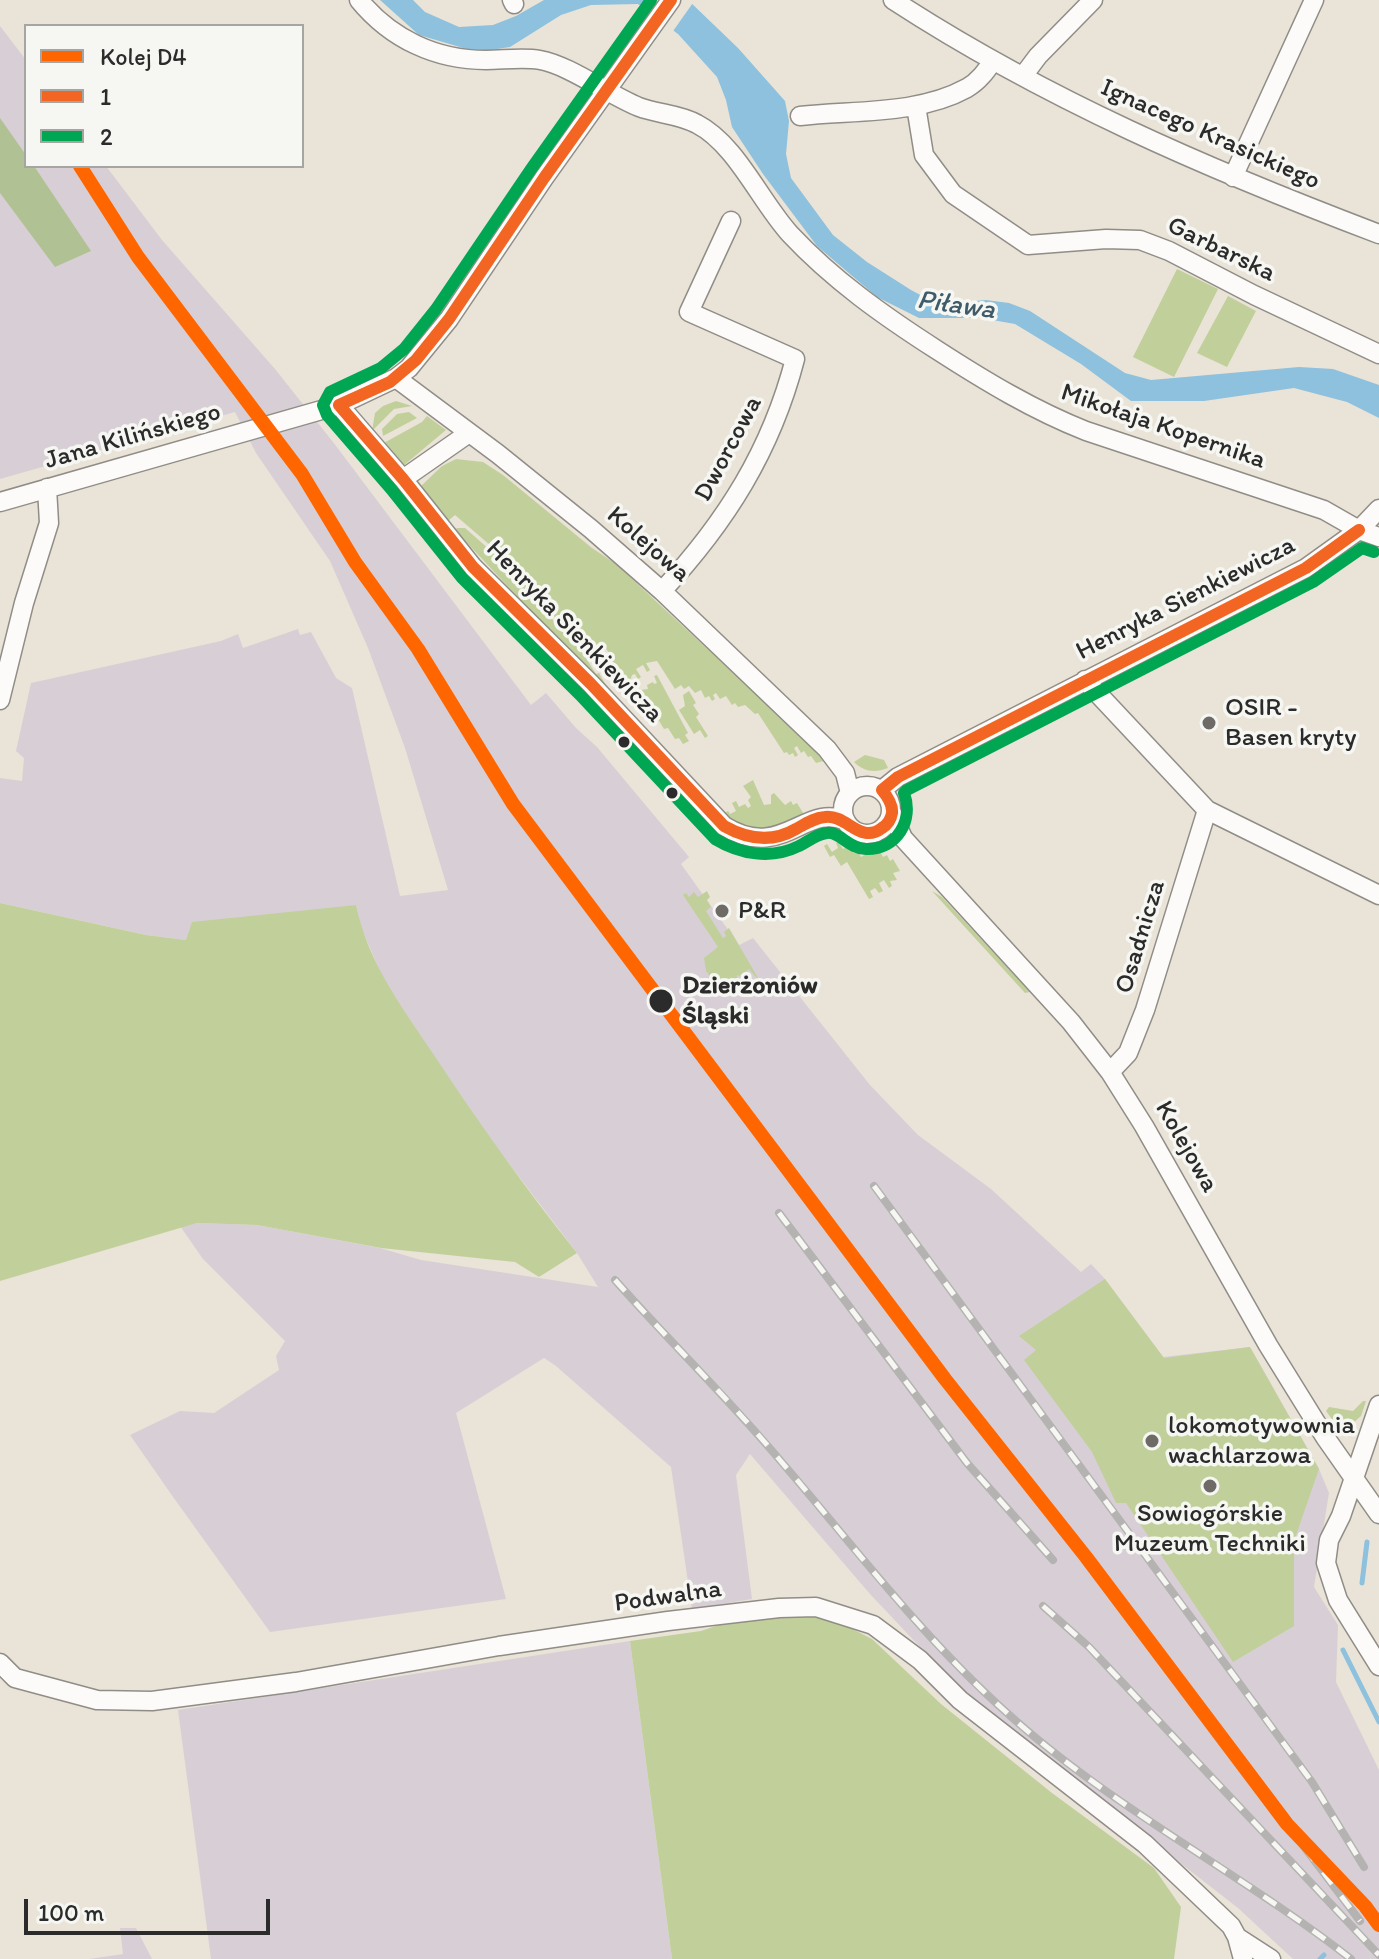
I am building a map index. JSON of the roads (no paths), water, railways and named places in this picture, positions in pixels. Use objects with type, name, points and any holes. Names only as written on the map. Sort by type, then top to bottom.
[{"type":"street","name":"Mikołaja Kopernika","points":[[359,0],[387,28],[422,49],[468,60],[541,60],[640,108],[688,120],[716,136],[789,232],[837,279],[893,321],[996,388],[1042,413],[1086,431],[1324,510],[1359,530],[1379,537]]},
{"type":"street","name":"Jana Kilińskiego","points":[[0,502],[339,405],[396,378],[409,368],[449,319],[671,0]]},
{"type":"street","name":"Ignacego Krasickiego","points":[[893,0],[993,61],[1121,128],[1233,177],[1379,234]]},
{"type":"street","points":[[1023,76],[1038,56],[1093,0]]},
{"type":"street","points":[[1233,177],[1314,0]]},
{"type":"street","points":[[800,116],[916,106],[966,88],[980,79],[993,61]]},
{"type":"street","name":"Garbarska","points":[[916,106],[924,155],[953,194],[1028,245],[1106,239],[1140,240],[1169,251],[1379,354]]},
{"type":"street","name":"Dworcowa","points":[[662,591],[693,557],[743,487],[785,398],[795,359],[689,312],[731,221]]},
{"type":"street","name":"Kolejowa","points":[[396,378],[579,519],[662,591],[827,749],[856,789]]},
{"type":"street","name":"Henryka Sienkiewicza","points":[[339,405],[473,567],[591,684],[724,826],[737,834],[761,838],[786,834],[823,817],[846,821]]},
{"type":"street","points":[[403,479],[469,433]]},
{"type":"street","points":[[0,700],[24,603],[49,523],[47,488]]},
{"type":"street","name":"Henryka Sienkiewicza","points":[[882,790],[898,777],[1306,568],[1359,530],[1379,509]]},
{"type":"street","points":[[1085,680],[1207,810],[1379,895]]},
{"type":"street","points":[[876,787],[890,800],[888,820],[878,831],[864,834],[846,821],[843,806],[856,789],[876,787]]},
{"type":"street","name":"Osadnicza","points":[[1110,1072],[1128,1053],[1145,1010],[1207,810]]},
{"type":"street","name":"Kolejowa","points":[[888,820],[1071,1022],[1110,1072],[1268,1345],[1379,1514]]},
{"type":"street","points":[[1379,1405],[1329,1540],[1326,1563],[1338,1600],[1379,1666]]},
{"type":"street","name":"Podwalna","points":[[0,1663],[15,1678],[97,1700],[152,1701],[296,1682],[499,1646],[668,1621],[779,1608],[816,1607],[873,1625],[920,1660],[960,1700],[1145,1844],[1216,1911],[1237,1937],[1271,1959]]},
{"type":"street","name":"Podwalna","points":[[1237,1937],[1243,1959]]},
{"type":"water","name":"Piława","points":[[380,0],[413,0],[425,12],[459,27],[493,25],[544,0],[688,0],[738,48],[785,101],[789,121],[786,154],[791,178],[833,235],[867,262],[911,290],[926,298],[954,303],[986,300],[1009,303],[1030,311],[1125,373],[1151,380],[1299,367],[1333,369],[1379,385],[1379,418],[1347,402],[1294,388],[1204,401],[1131,401],[1081,364],[1015,324],[981,318],[919,318],[877,297],[817,246],[763,174],[732,127],[717,77],[678,34],[638,4],[591,5],[561,15],[510,47],[477,52],[419,35]]},
{"type":"waterway","points":[[1362,1583],[1367,1542]]},
{"type":"waterway","points":[[1343,1650],[1379,1722]]},
{"type":"waterway","points":[[1320,1959],[1324,1955]]},
{"type":"railway","points":[[874,1186],[1312,1782],[1364,1867]]},
{"type":"railway","points":[[779,1213],[967,1463],[1053,1560]]},
{"type":"railway","points":[[615,1280],[759,1436],[916,1621],[1006,1712],[1131,1809],[1265,1897],[1351,1959]]},
{"type":"railway","points":[[1043,1606],[1089,1647],[1379,1955]]},
{"type":"railway","points":[[1287,1824],[1360,1921]]},
{"type":"rail line","name":"D4","points":[[81,168],[138,257],[302,474],[355,562],[418,649],[513,804],[945,1379],[1086,1557],[1287,1824],[1365,1906],[1379,1925]]},
{"type":"place","name":"OSIR - Basen kryty","points":[[1209,723]]},
{"type":"place","name":"P&R","points":[[722,911]]},
{"type":"place","name":"Dzierżoniów Śląski","points":[[661,1001]]},
{"type":"place","name":"lokomotywownia wachlarzowa","points":[[1152,1441]]},
{"type":"place","name":"Sowiogórskie Muzeum Techniki","points":[[1210,1486]]}]
